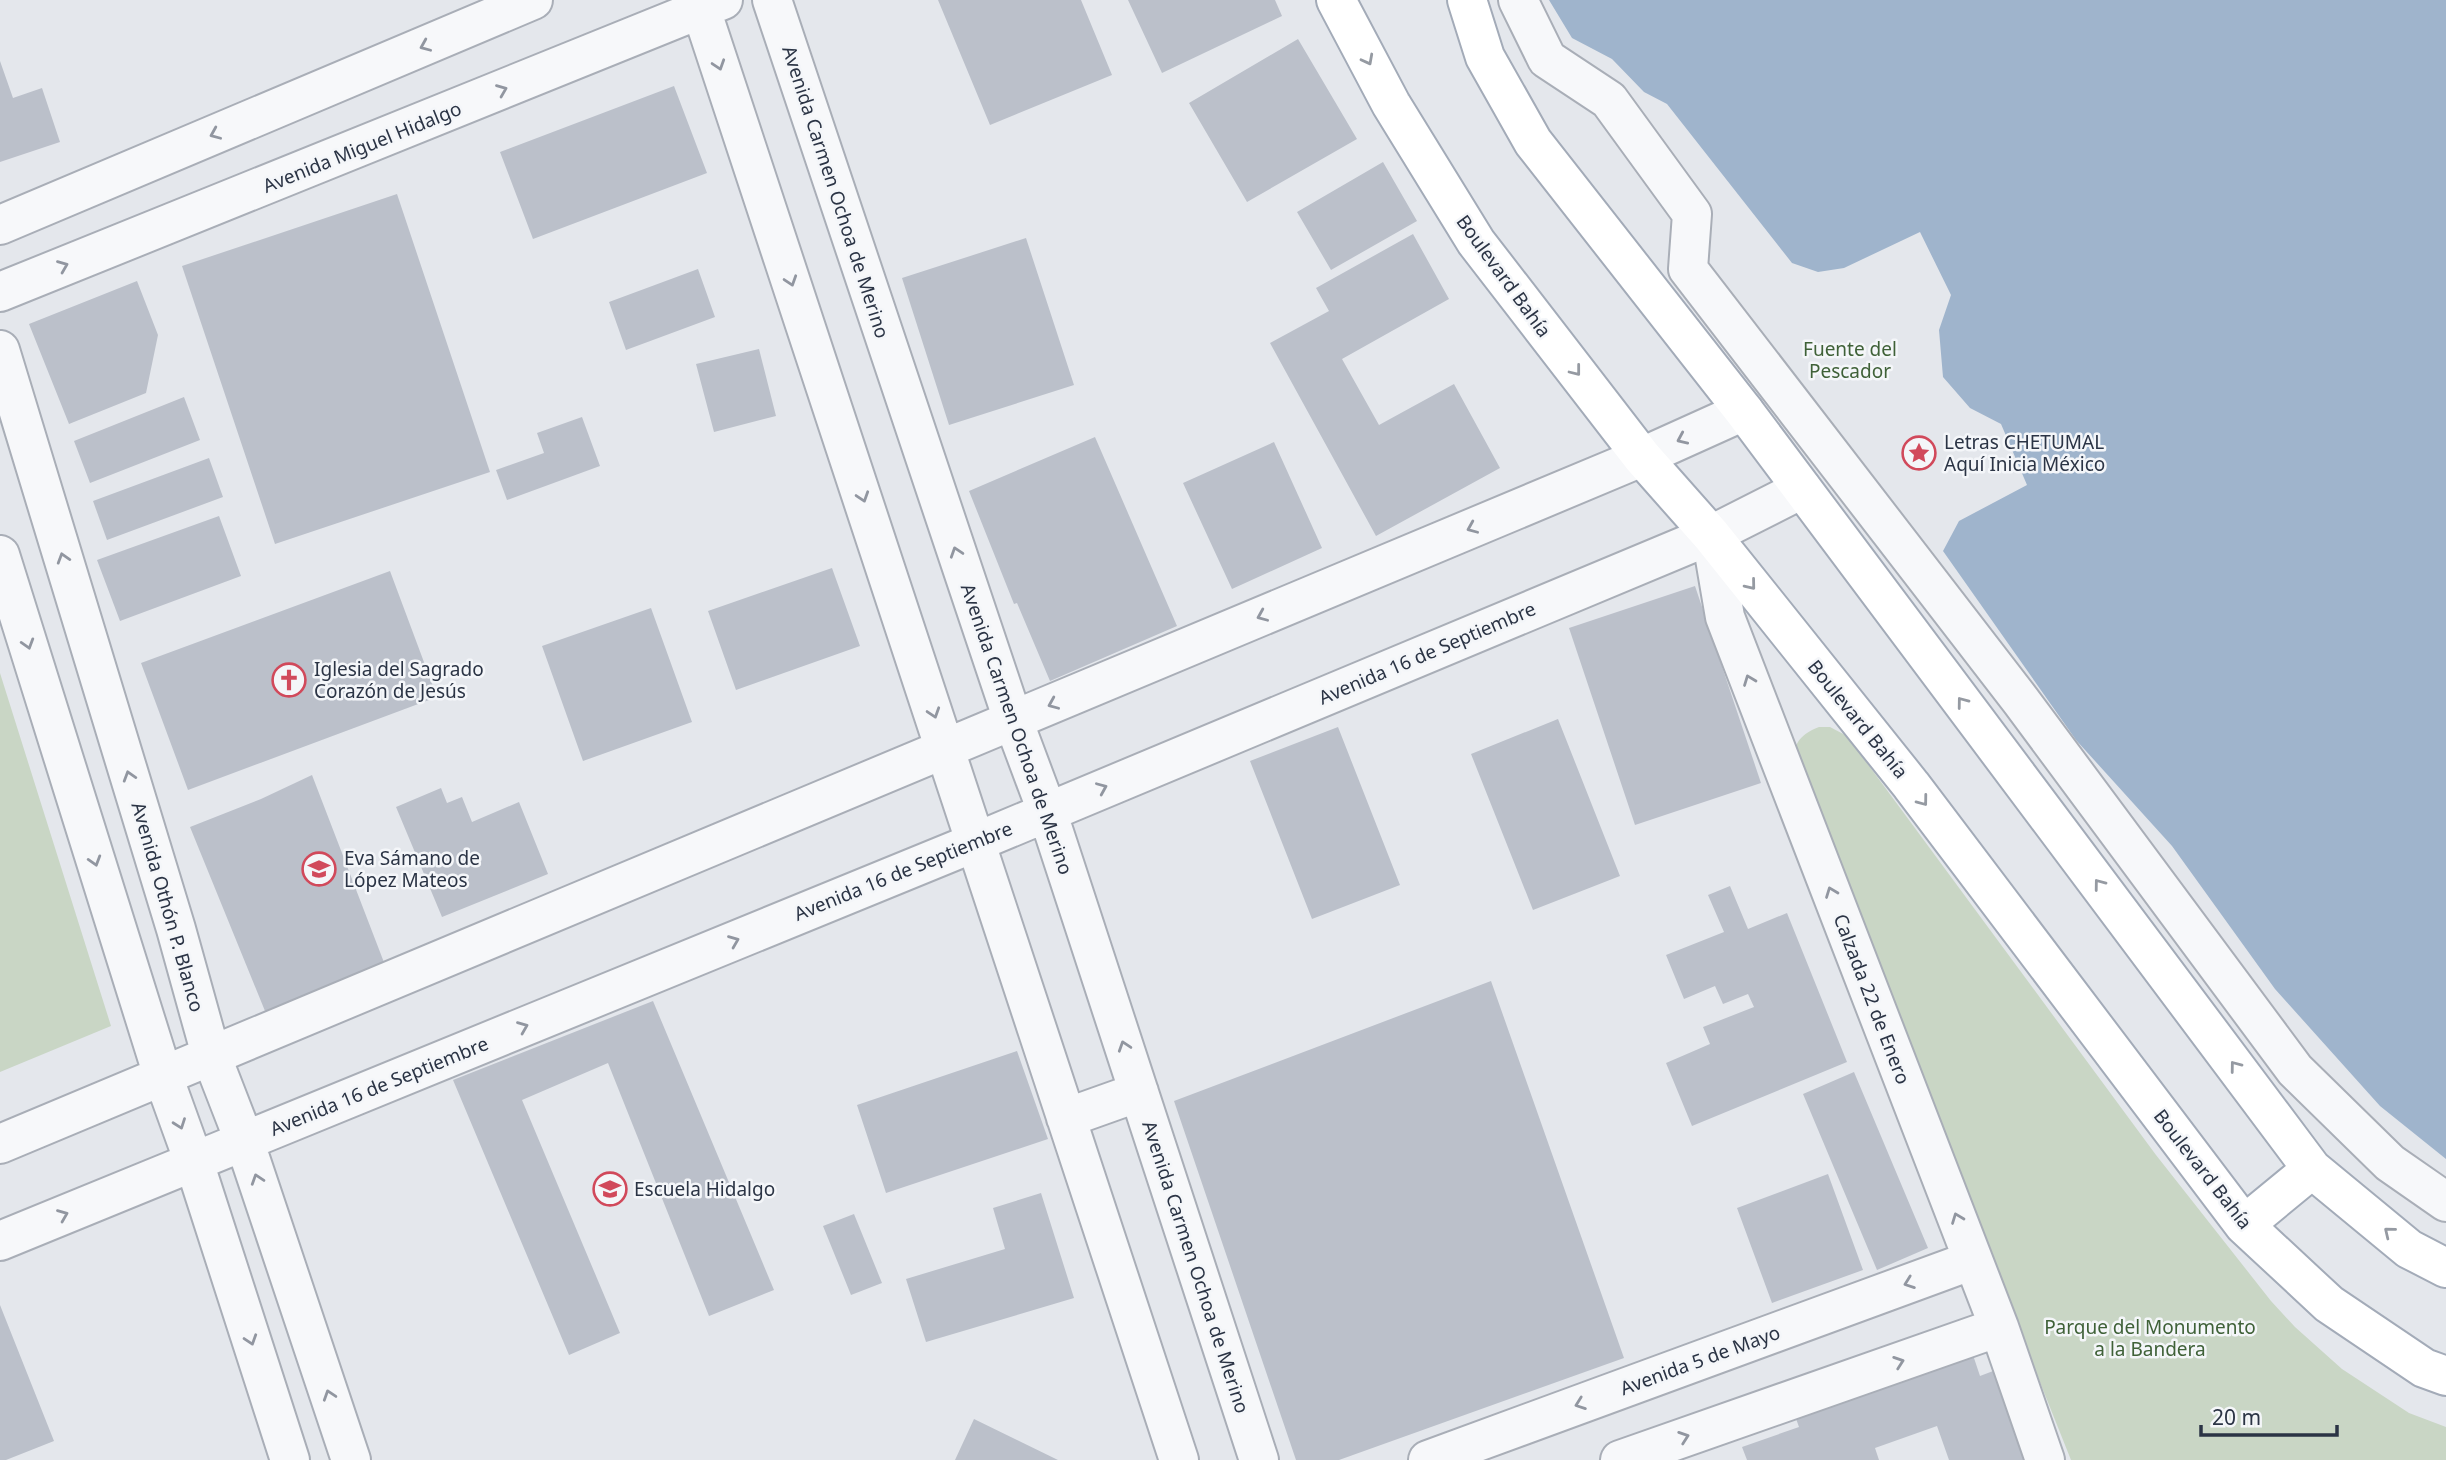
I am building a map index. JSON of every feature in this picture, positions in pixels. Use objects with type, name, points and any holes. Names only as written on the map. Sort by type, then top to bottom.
[{"type":"main road","name":"Boulevard Bahía","points":[[1336,0],[1391,104],[1476,242],[1642,457],[1711,536],[1911,785],[2244,1225],[2329,1304],[2424,1368],[2446,1376]]},
{"type":"main road","points":[[1467,0],[1485,57],[1533,142],[1744,411],[2312,1169],[2409,1249],[2446,1268]]},
{"type":"main road","points":[[2244,1225],[2312,1169]]},
{"type":"street","points":[[0,225],[533,0]]},
{"type":"street","name":"Avenida Carmen Ochoa de Merino","points":[[772,0],[1013,720],[1047,811],[1259,1460]]},
{"type":"street","points":[[1518,0],[1548,59],[1609,100],[1692,214],[1688,269],[2021,701],[2295,1070],[2390,1163],[2446,1202]]},
{"type":"street","points":[[708,3],[976,842],[1179,1460]]},
{"type":"street","name":"Avenida Miguel Hidalgo","points":[[0,292],[708,3]]},
{"type":"street","name":"Avenida Othón P. Blanco","points":[[0,350],[176,929],[211,1055],[244,1140],[351,1460]]},
{"type":"street","points":[[0,1144],[1642,457],[1744,411]]},
{"type":"street","name":"Avenida 16 de Septiembre","points":[[0,1241],[976,842],[1711,536],[1802,489]]},
{"type":"street","name":"Calzada 22 de Enero","points":[[1711,536],[1725,617],[1999,1328],[2045,1460]]},
{"type":"street","points":[[0,555],[163,1076],[194,1162],[290,1460]]},
{"type":"street","points":[[1066,1118],[1139,1092]]},
{"type":"street","name":"Avenida 5 de Mayo","points":[[1428,1460],[1973,1260]]},
{"type":"street","points":[[1620,1460],[1999,1328]]},
{"type":"green space","points":[[0,673],[111,1026],[0,1072]]},
{"type":"green space","name":"Parque del Monumento a la Bandera","points":[[1819,727],[1830,727],[1847,736],[2156,1155],[2271,1301],[2295,1327],[2342,1369],[2409,1413],[2446,1427],[2446,1460],[2071,1460],[1794,765],[1794,752],[1799,741]]},
{"type":"water","points":[[1549,0],[2446,0],[2446,1159],[2380,1106],[2275,989],[2172,846],[2076,740],[1943,551],[1959,521],[2027,485],[2001,424],[1970,408],[1943,377],[1939,330],[1951,295],[1920,232],[1844,268],[1818,272],[1792,263],[1667,104],[1644,92],[1612,59],[1572,38]]},
{"type":"building","points":[[938,0],[1081,0],[1112,75],[990,125]]},
{"type":"building","points":[[1128,0],[1275,0],[1282,16],[1162,73]]},
{"type":"building","points":[[1298,39],[1357,139],[1247,202],[1189,103]]},
{"type":"building","points":[[0,61],[13,98],[42,88],[60,142],[0,162]]},
{"type":"building","points":[[674,86],[707,173],[533,239],[500,152]]},
{"type":"building","points":[[1383,162],[1417,221],[1331,270],[1297,212]]},
{"type":"building","points":[[397,194],[490,472],[275,544],[182,266]]},
{"type":"building","points":[[1413,234],[1449,299],[1342,359],[1379,425],[1454,384],[1500,468],[1376,536],[1270,343],[1329,311],[1316,288]]},
{"type":"building","points":[[1026,238],[1074,385],[949,425],[902,278]]},
{"type":"building","points":[[698,269],[715,317],[626,350],[609,302]]},
{"type":"building","points":[[137,281],[158,335],[146,393],[69,424],[29,324]]},
{"type":"building","points":[[759,349],[776,416],[714,432],[696,364]]},
{"type":"building","points":[[184,397],[200,440],[90,483],[74,441]]},
{"type":"building","points":[[582,417],[600,466],[507,500],[496,470],[544,453],[537,433]]},
{"type":"building","points":[[1095,437],[1177,626],[1050,681],[1017,603],[1014,604],[969,491]]},
{"type":"building","points":[[1274,442],[1322,548],[1232,589],[1183,483]]},
{"type":"building","points":[[209,458],[223,497],[107,540],[93,501]]},
{"type":"building","points":[[219,516],[241,576],[120,621],[97,560]]},
{"type":"building","points":[[832,568],[860,646],[736,690],[708,611]]},
{"type":"building","name":"Iglesia del Sagrado Corazón de Jesús","points":[[390,571],[437,697],[188,790],[141,663]]},
{"type":"building","points":[[1695,586],[1761,783],[1635,825],[1569,628]]},
{"type":"building","points":[[651,608],[692,722],[583,761],[542,646]]},
{"type":"building","points":[[1558,719],[1620,876],[1533,910],[1471,754]]},
{"type":"building","points":[[1338,727],[1400,885],[1312,919],[1250,761]]},
{"type":"building","points":[[312,775],[385,965],[265,1011],[190,827]]},
{"type":"building","points":[[441,788],[447,803],[462,797],[472,822],[519,802],[548,874],[442,917],[396,807]]},
{"type":"building","points":[[1730,886],[1748,929],[1787,913],[1847,1062],[1692,1126],[1666,1063],[1710,1044],[1703,1027],[1754,1007],[1748,994],[1723,1004],[1715,986],[1684,999],[1666,955],[1724,932],[1708,895]]},
{"type":"building","points":[[1491,981],[1624,1358],[1339,1460],[1296,1460],[1174,1101]]},
{"type":"building","points":[[653,1001],[774,1290],[709,1316],[608,1063],[522,1100],[620,1333],[569,1355],[453,1080]]},
{"type":"building","points":[[1017,1051],[1048,1139],[886,1193],[857,1105]]},
{"type":"building","points":[[1854,1072],[1928,1248],[1877,1270],[1803,1094]]},
{"type":"building","points":[[1828,1174],[1863,1270],[1772,1303],[1737,1208]]},
{"type":"building","points":[[1041,1193],[1074,1298],[926,1342],[906,1279],[1005,1249],[993,1208]]},
{"type":"building","points":[[854,1214],[882,1283],[851,1295],[823,1226]]},
{"type":"building","points":[[0,1305],[54,1441],[6,1460],[0,1460]]},
{"type":"building","points":[[1972,1352],[1980,1376],[2001,1368],[2032,1460],[1949,1460],[1937,1426],[1875,1448],[1879,1460],[1747,1460],[1742,1447],[1799,1427],[1794,1413]]},
{"type":"building","points":[[974,1419],[1058,1460],[955,1460]]},
{"type":"place","name":"Letras CHETUMAL Aquí Inicia México","points":[[1919,453]]},
{"type":"place","name":"Iglesia del Sagrado Corazón de Jesús","points":[[289,680]]},
{"type":"place","name":"Eva Sámano de López Mateos","points":[[319,869]]},
{"type":"place","name":"Escuela Hidalgo","points":[[610,1189]]},
{"type":"park label","name":"Fuente del Pescador","points":[[1850,360]]}]
